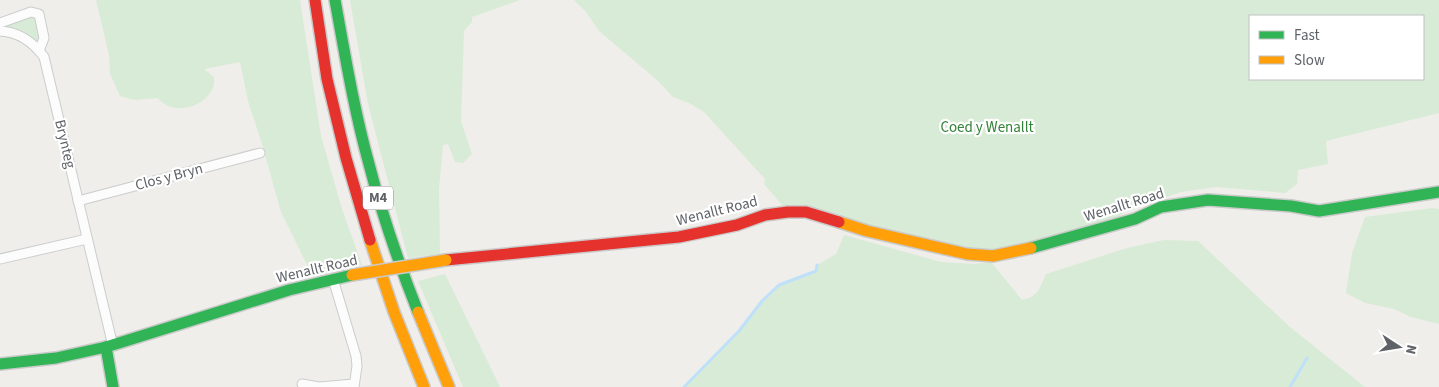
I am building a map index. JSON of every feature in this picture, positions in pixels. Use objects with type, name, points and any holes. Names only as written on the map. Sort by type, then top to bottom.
[{"type":"main road","name":"M4","points":[[315,0],[326,77],[343,147],[363,217],[403,338],[424,387]]},
{"type":"main road","name":"M4","points":[[335,0],[353,97],[376,193],[407,286],[449,387]]},
{"type":"main road","name":"Wenallt Road","points":[[0,364],[56,358],[109,346],[289,290],[352,275],[446,260],[679,236],[737,225],[765,215],[788,212],[806,212],[867,231],[967,254],[993,256],[1050,244],[1135,219],[1161,208],[1208,200],[1291,206],[1318,211],[1439,192]]},
{"type":"main road","points":[[109,346],[113,387]]},
{"type":"street","name":"Brynteg","points":[[0,23],[31,12],[39,14],[44,38],[39,51],[44,57],[87,239],[109,346]]},
{"type":"street","points":[[0,31],[23,37],[39,51]]},
{"type":"street","name":"Clos y Bryn","points":[[78,201],[260,152]]},
{"type":"street","points":[[0,259],[87,239]]},
{"type":"street","points":[[302,384],[319,387],[354,386],[357,366],[356,356],[333,279]]},
{"type":"green space","points":[[96,0],[300,0],[321,136],[342,209],[362,265],[313,277],[281,212],[248,101],[240,62],[204,69],[214,77],[213,89],[206,98],[193,106],[185,108],[170,107],[158,98],[134,100],[120,96],[110,74],[109,55]]},
{"type":"green space","points":[[350,0],[520,0],[472,17],[472,22],[464,31],[461,121],[472,154],[463,163],[455,162],[448,144],[443,145],[439,189],[440,254],[408,258],[368,104]]},
{"type":"green space","name":"Coed y Wenallt","points":[[574,0],[1439,0],[1439,113],[1326,141],[1328,164],[1298,170],[1297,184],[1285,193],[1216,187],[1181,192],[1128,210],[1101,229],[993,256],[788,212],[764,184],[765,179],[704,112],[689,103],[673,97],[657,80],[599,31],[586,12]]},
{"type":"green space","points":[[31,12],[40,15],[39,51],[3,31],[0,23]]},
{"type":"green space","points":[[1432,208],[1439,209],[1439,324],[1411,317],[1394,309],[1365,303],[1346,293],[1352,253],[1365,217]]},
{"type":"green space","points":[[844,235],[941,262],[974,264],[991,262],[1022,300],[1035,294],[1046,274],[1127,248],[1164,240],[1198,241],[1290,327],[1365,387],[684,387],[739,331],[762,301],[779,285],[815,271],[817,265],[836,254]]},
{"type":"green space","points":[[445,274],[500,387],[463,387],[418,281]]},
{"type":"waterway","points":[[684,387],[739,331],[762,301],[779,285],[816,271],[817,265]]},
{"type":"waterway","points":[[1290,387],[1307,358]]},
{"type":"traffic: fast","points":[[335,0],[354,103],[374,183],[391,239],[418,312]]},
{"type":"traffic: fast","points":[[1031,248],[1135,219],[1161,207],[1208,200],[1291,206],[1319,211],[1439,192]]},
{"type":"traffic: fast","points":[[0,364],[56,358],[106,347],[289,290],[352,275]]},
{"type":"traffic: fast","points":[[106,347],[113,387]]},
{"type":"traffic: slow","points":[[839,222],[867,231],[967,254],[993,256],[1031,248]]},
{"type":"traffic: slow","points":[[370,240],[394,312],[424,387]]},
{"type":"traffic: slow","points":[[352,275],[446,260]]},
{"type":"traffic: slow","points":[[418,312],[449,387]]},
{"type":"traffic: jam","points":[[315,0],[327,79],[346,158],[370,240]]},
{"type":"traffic: jam","points":[[446,260],[679,237],[737,225],[765,215],[788,212],[806,212],[839,222]]}]
